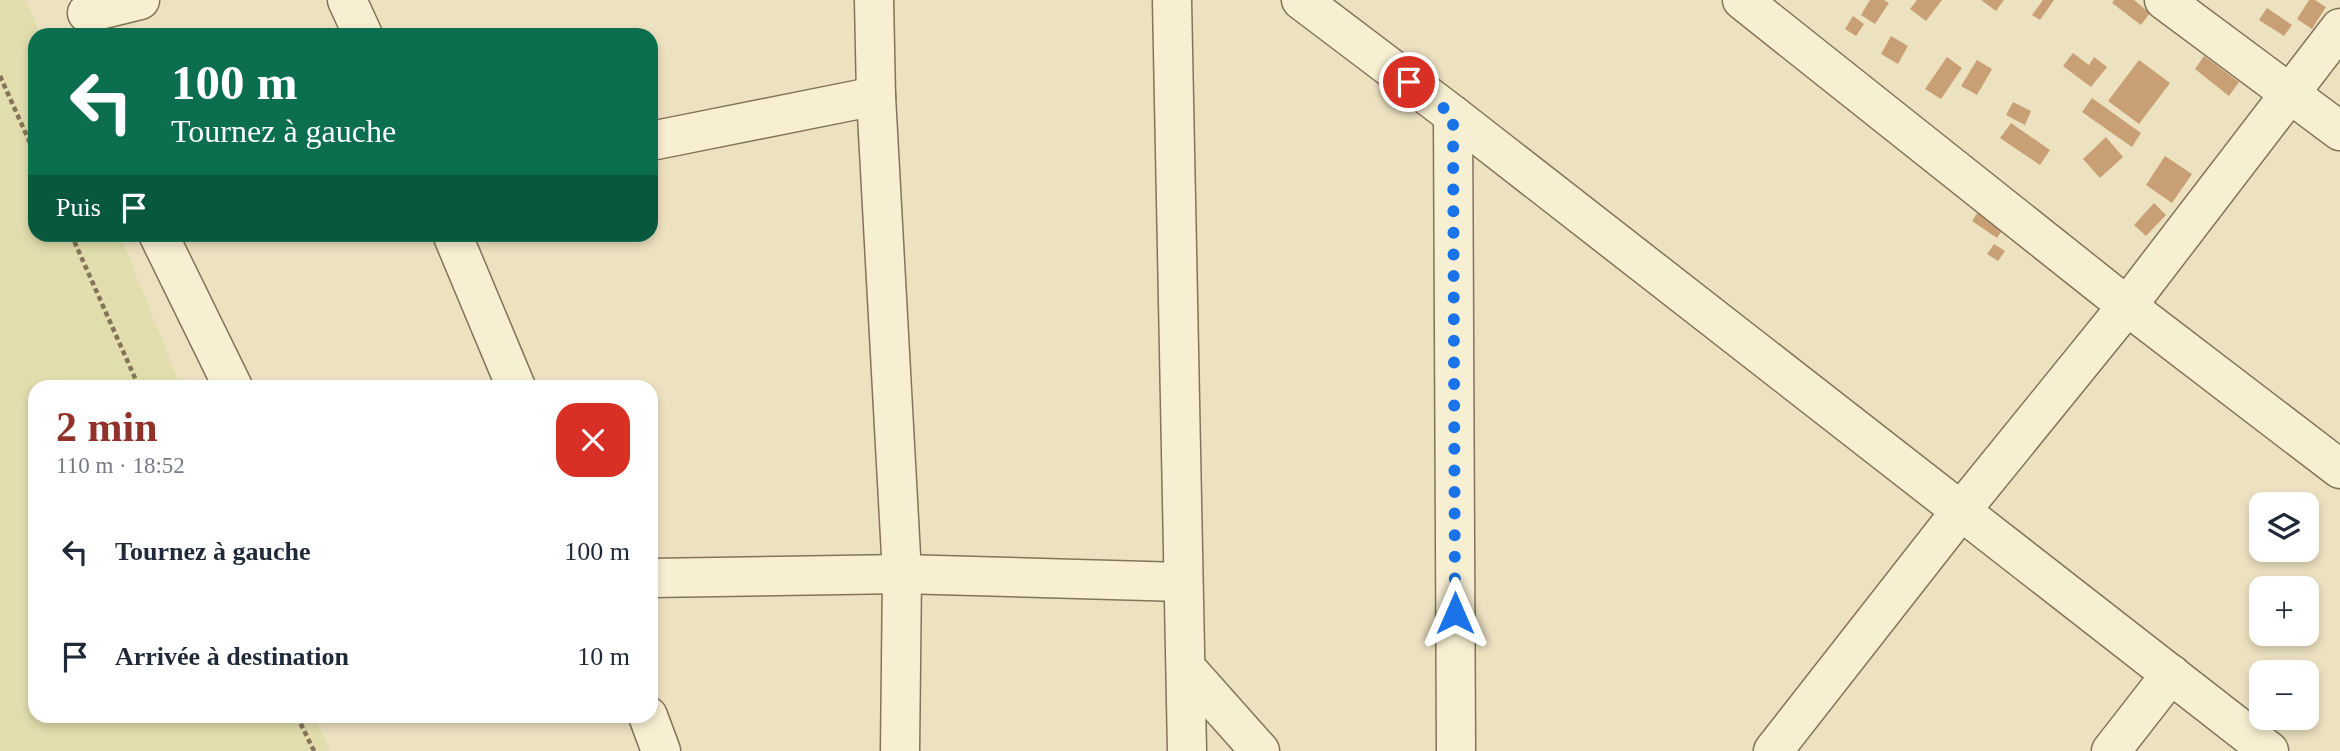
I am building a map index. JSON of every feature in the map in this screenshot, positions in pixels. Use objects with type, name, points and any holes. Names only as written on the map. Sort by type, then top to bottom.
[{"type":"street","points":[[83,16],[140,0]]},
{"type":"street","points":[[347,0],[360,28]]},
{"type":"street","points":[[874,0],[876,96],[902,574],[900,751]]},
{"type":"street","points":[[1172,0],[1187,751]]},
{"type":"street","points":[[1301,0],[1453,115],[2269,751]]},
{"type":"street","points":[[1742,0],[2127,306],[2340,468]]},
{"type":"street","points":[[2164,0],[2340,131]]},
{"type":"street","points":[[1773,751],[1959,512],[2127,306],[2340,28]]},
{"type":"street","points":[[658,140],[876,96]]},
{"type":"street","points":[[1453,115],[1456,751]]},
{"type":"street","points":[[163,242],[230,380]]},
{"type":"street","points":[[455,242],[513,380]]},
{"type":"street","points":[[658,578],[902,574],[1182,582]]},
{"type":"street","points":[[1186,668],[1261,751]]},
{"type":"street","points":[[2111,751],[2171,674]]},
{"type":"street","points":[[651,723],[661,751]]},
{"type":"path","points":[[0,76],[28,138]]},
{"type":"path","points":[[75,242],[136,380]]},
{"type":"path","points":[[300,723],[313,751]]},
{"type":"shaded area","points":[[0,0],[26,0],[37,28],[28,28],[28,242],[123,242],[178,380],[28,380],[28,723],[317,723],[330,751],[0,751]]},
{"type":"building","points":[[1870,0],[1884,0],[1889,3],[1875,24],[1861,15]]},
{"type":"building","points":[[1917,0],[1942,0],[1926,21],[1910,9]]},
{"type":"building","points":[[1981,0],[2004,0],[1996,11]]},
{"type":"building","points":[[2043,0],[2054,0],[2040,20],[2032,15]]},
{"type":"building","points":[[2114,0],[2134,0],[2150,13],[2141,25],[2112,3]]},
{"type":"building","points":[[2309,0],[2315,0],[2326,7],[2312,29],[2297,19]]},
{"type":"building","points":[[2267,8],[2292,25],[2284,36],[2259,20]]},
{"type":"building","points":[[1853,16],[1864,24],[1856,36],[1845,29]]},
{"type":"building","points":[[1891,36],[1908,46],[1898,64],[1881,54]]},
{"type":"building","points":[[2073,53],[2089,65],[2094,57],[2107,67],[2091,87],[2063,66]]},
{"type":"building","points":[[2204,56],[2239,82],[2229,96],[2195,69]]},
{"type":"building","points":[[1947,57],[1962,68],[1941,99],[1925,89]]},
{"type":"building","points":[[1977,60],[1992,69],[1977,95],[1961,86]]},
{"type":"building","points":[[2139,60],[2170,83],[2139,124],[2108,101]]},
{"type":"building","points":[[2092,98],[2141,133],[2132,147],[2082,112]]},
{"type":"building","points":[[2013,102],[2031,111],[2025,125],[2006,115]]},
{"type":"building","points":[[2011,123],[2050,150],[2040,165],[2000,138]]},
{"type":"building","points":[[2106,137],[2123,157],[2100,178],[2083,159]]},
{"type":"building","points":[[2165,156],[2192,174],[2172,203],[2146,185]]},
{"type":"building","points":[[2154,203],[2166,215],[2146,236],[2134,225]]},
{"type":"building","points":[[1983,205],[2008,222],[1997,238],[1972,221]]},
{"type":"building","points":[[1994,244],[2005,251],[1998,261],[1987,254]]},
{"type":"route","points":[[1409,82],[1453,115],[1455,613]]}]
